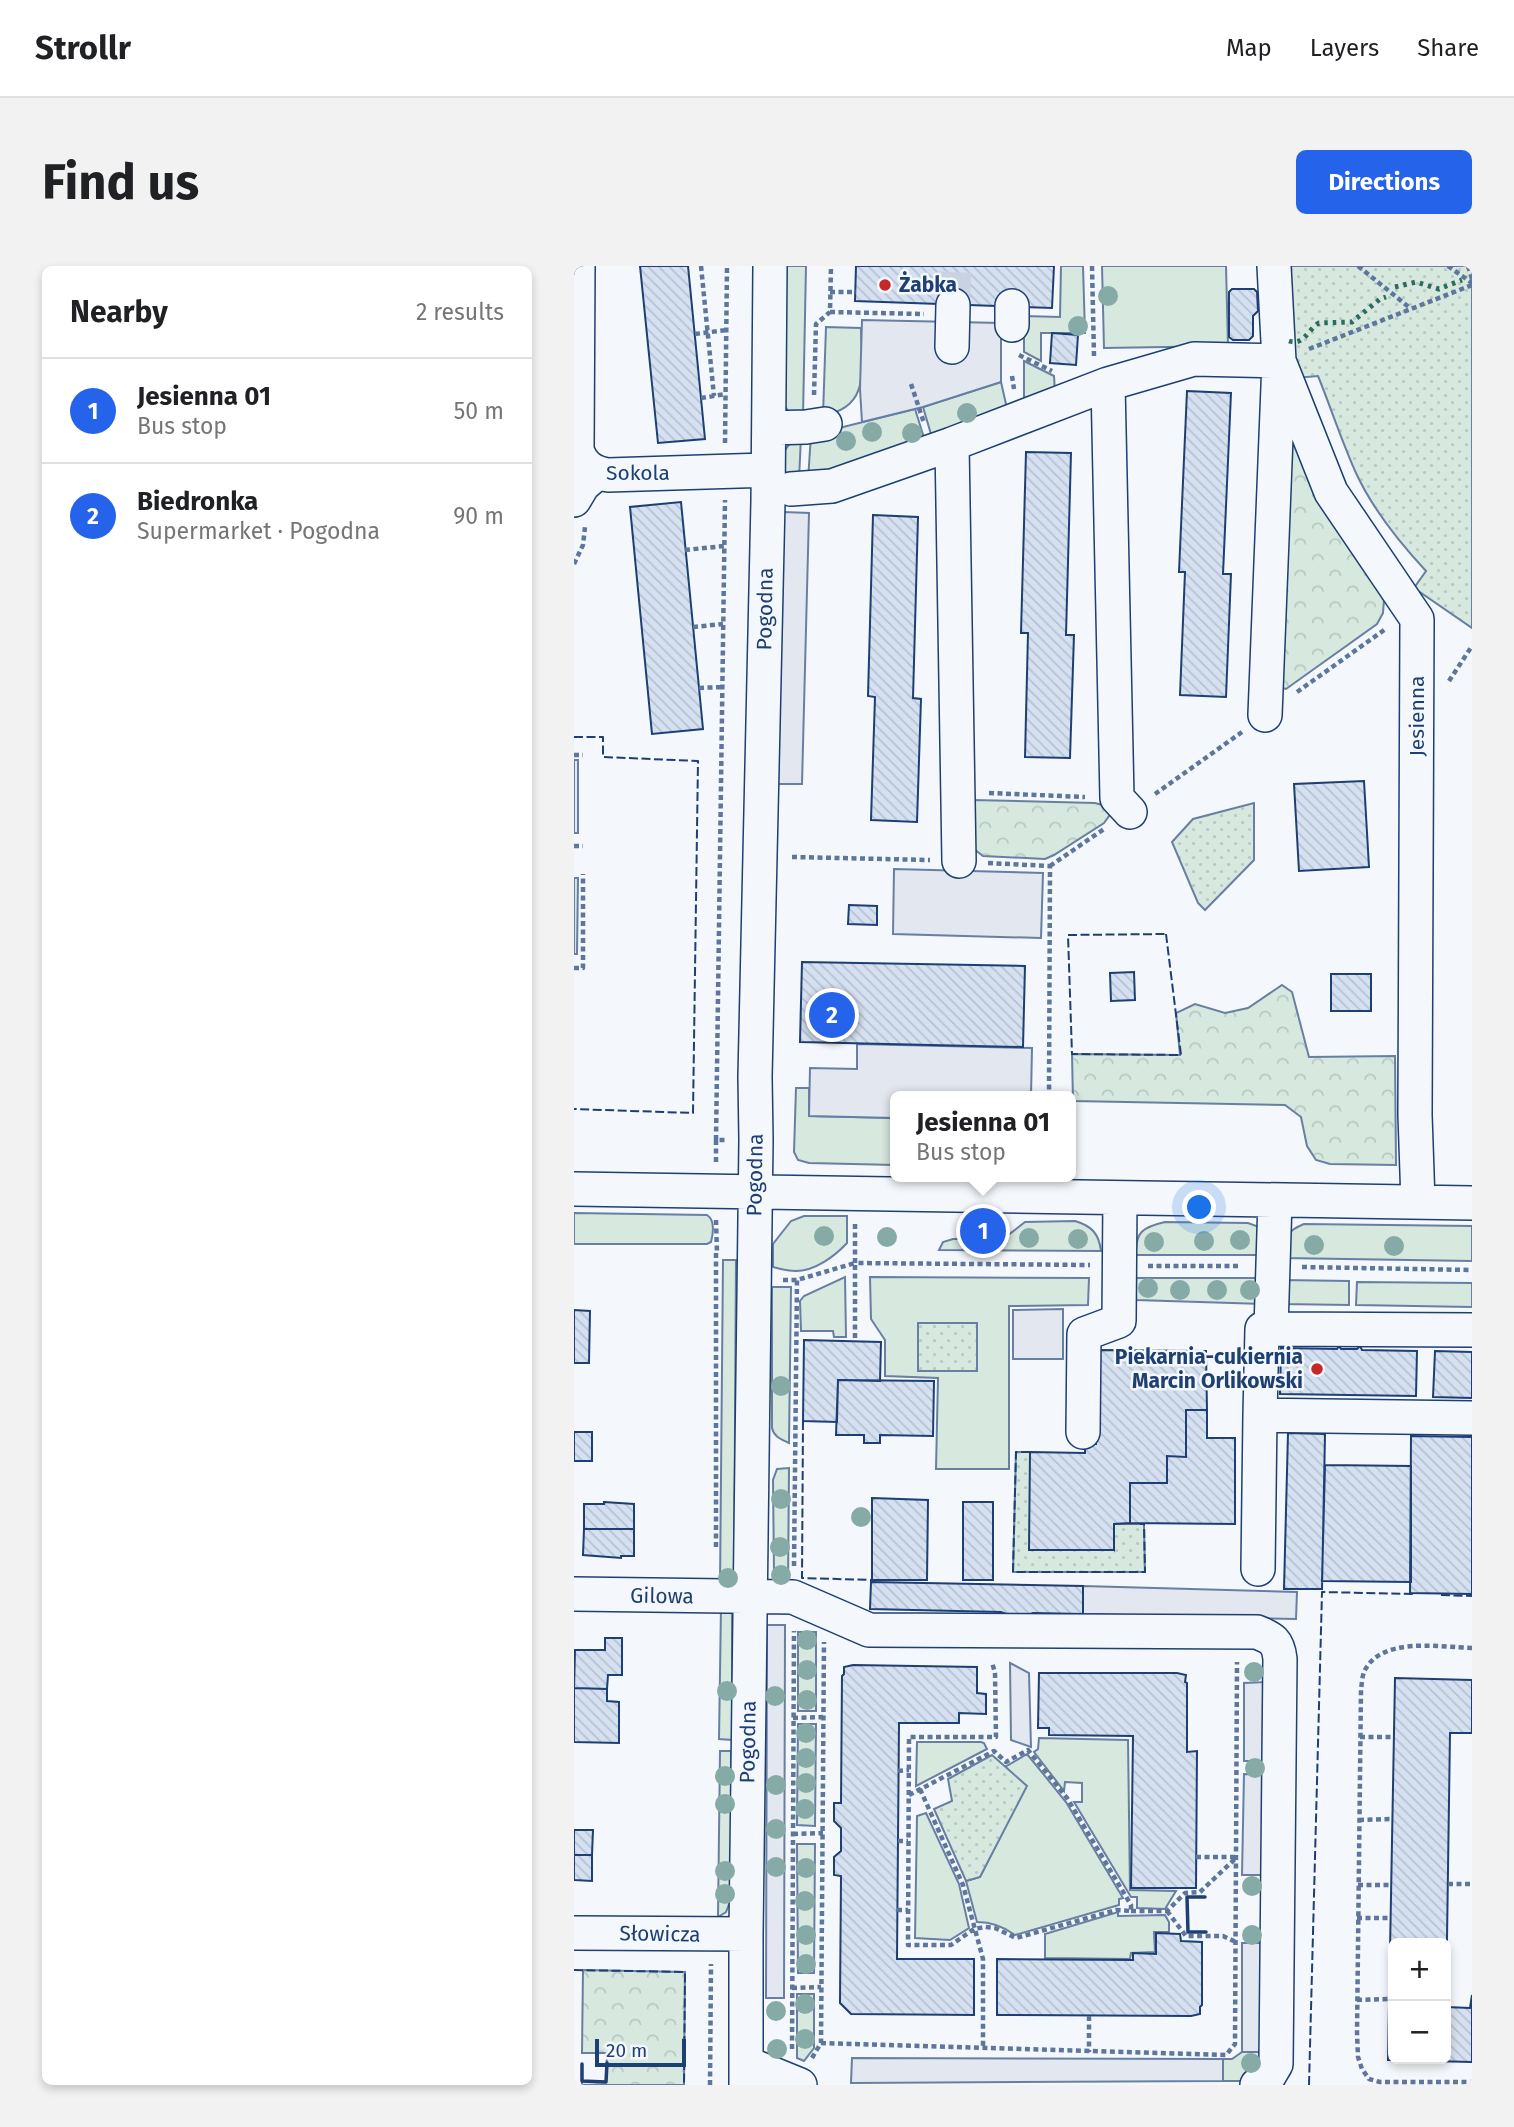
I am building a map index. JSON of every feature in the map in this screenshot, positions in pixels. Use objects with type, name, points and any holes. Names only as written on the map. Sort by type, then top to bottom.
[{"type":"street","name":"Sokola","points":[[578,266],[577,450],[581,461],[597,473],[608,475],[724,471],[780,480]]},
{"type":"street","name":"Pogodna","points":[[746,2074],[729,1934],[750,1596],[758,877],[780,480],[769,428],[770,266]]},
{"type":"street","name":"Jesienna","points":[[1274,266],[1279,361],[1331,492],[1417,619],[1415,1115],[1418,1202]]},
{"type":"street","points":[[952,347],[953,304]]},
{"type":"street","points":[[780,480],[832,486],[1101,387],[1194,359],[1279,361],[1265,715]]},
{"type":"street","points":[[1101,387],[1124,805]]},
{"type":"street","points":[[769,428],[819,425]]},
{"type":"street","points":[[942,447],[959,861]]},
{"type":"street","points":[[574,500],[583,485],[597,473]]},
{"type":"street","points":[[574,1189],[1472,1203]]},
{"type":"street","points":[[1083,1432],[1084,1334],[1119,1321],[1120,1198]]},
{"type":"street","points":[[1271,1329],[1275,1200]]},
{"type":"street","points":[[1258,1569],[1262,1328],[1472,1330]]},
{"type":"street","points":[[1260,1415],[1472,1418]]},
{"type":"street","name":"Gilowa","points":[[574,1594],[793,1597]]},
{"type":"street","points":[[793,1597],[869,1630],[1257,1632],[1270,1637],[1279,1647],[1280,1659],[1276,2064],[1266,2081],[1257,2085]]},
{"type":"street","name":"Słowicza","points":[[574,1933],[729,1934]]},
{"type":"street","points":[[746,2074],[805,2073]]},
{"type":"path","points":[[701,266],[714,396]]},
{"type":"path","points":[[716,1140],[727,266]]},
{"type":"path","points":[[819,425],[816,324],[830,312],[831,266]]},
{"type":"path","points":[[1092,266],[1101,387]]},
{"type":"path","points":[[1358,266],[1410,308]]},
{"type":"path","points":[[1365,271],[1369,266]]},
{"type":"path","points":[[1448,266],[1472,282]]},
{"type":"path","points":[[1468,266],[1472,282]]},
{"type":"path","points":[[1279,361],[1472,282]]},
{"type":"path","points":[[830,292],[856,292]]},
{"type":"path","points":[[695,334],[727,330]]},
{"type":"path","points":[[911,384],[942,447]]},
{"type":"path","points":[[701,398],[726,394]]},
{"type":"path","points":[[685,550],[724,546]]},
{"type":"path","points":[[791,857],[1050,866],[1124,805],[1265,715],[1411,611]]},
{"type":"path","points":[[693,626],[723,624]]},
{"type":"path","points":[[699,688],[721,687]]},
{"type":"path","points":[[574,755],[583,755]]},
{"type":"path","points":[[957,792],[1124,805]]},
{"type":"path","points":[[574,846],[583,846]]},
{"type":"path","points":[[1049,1091],[1050,866]]},
{"type":"path","points":[[574,968],[583,968],[583,874]]},
{"type":"path","points":[[716,1253],[716,1597]]},
{"type":"path","points":[[855,1263],[855,1341]]},
{"type":"path","points":[[792,2051],[797,1280]]},
{"type":"path","points":[[805,2073],[821,2043],[824,1633]]},
{"type":"path","points":[[1472,1648],[1399,1647],[1384,1651],[1363,1673],[1357,1919],[1358,2057],[1368,2079],[1380,2082],[1472,2082]]},
{"type":"path","points":[[986,1655],[993,1663],[995,1673],[996,1737],[909,1737],[908,1945],[951,1945],[974,1929],[985,1927],[995,1928],[1016,1938],[1116,1910],[1167,1911],[1185,1893],[1200,1892],[1237,1857]]},
{"type":"path","points":[[821,2043],[1226,2055],[1235,2044],[1238,1667],[1237,1661],[1232,1657]]},
{"type":"path","points":[[793,1718],[823,1717]]},
{"type":"path","points":[[1360,1737],[1394,1737]]},
{"type":"path","points":[[909,1795],[994,1751],[1006,1762],[1028,1750],[1067,1798],[1131,1911]]},
{"type":"path","points":[[898,1771],[909,1770]]},
{"type":"path","points":[[920,1789],[963,1885],[983,1959],[983,2048]]},
{"type":"path","points":[[1359,1820],[1392,1819]]},
{"type":"path","points":[[793,1834],[823,1833]]},
{"type":"path","points":[[898,1841],[908,1841]]},
{"type":"path","points":[[1196,1857],[1237,1857]]},
{"type":"path","points":[[1448,1884],[1472,1884]]},
{"type":"path","points":[[1358,1885],[1391,1885]]},
{"type":"path","points":[[897,1910],[908,1910]]},
{"type":"path","points":[[1167,1911],[1186,1937],[1223,1936],[1236,1942]]},
{"type":"path","points":[[1357,1919],[1391,1918]]},
{"type":"path","points":[[710,2085],[711,1965],[729,1934]]},
{"type":"path","points":[[792,1988],[821,1987]]},
{"type":"path","points":[[1357,2000],[1388,1999]]},
{"type":"path","points":[[1089,2016],[1089,2052]]},
{"type":"green space","points":[[783,266],[806,266],[803,416],[789,412],[784,405]]},
{"type":"green space","points":[[1061,266],[1083,266],[1085,333],[1041,333],[1041,361],[1024,352],[1024,316],[1060,317]]},
{"type":"green space","points":[[1102,266],[1226,266],[1228,346],[1104,348]]},
{"type":"green space","points":[[1278,266],[1472,266],[1472,628],[1414,588],[1426,571],[1387,525],[1370,500],[1356,473],[1318,376],[1296,378]]},
{"type":"green space","points":[[826,327],[861,328],[862,370],[857,394],[850,404],[839,411],[823,415]]},
{"type":"green space","points":[[1024,361],[1054,376],[1055,392],[1035,403],[1024,397]]},
{"type":"green space","points":[[1001,382],[1006,404],[1003,410],[933,441],[923,407]]},
{"type":"green space","points":[[915,409],[926,444],[808,480],[811,435]]},
{"type":"green space","points":[[801,436],[799,480],[782,473],[787,447]]},
{"type":"green space","points":[[1291,436],[1384,600],[1383,613],[1377,624],[1286,689],[1279,687]]},
{"type":"green space","points":[[973,800],[1095,803],[1106,806],[1110,811],[1104,823],[1045,859],[983,856],[974,849]]},
{"type":"green space","points":[[1254,803],[1254,860],[1205,910],[1198,903],[1172,842],[1193,819]]},
{"type":"green space","points":[[574,878],[578,878],[577,954],[574,954]]},
{"type":"green space","points":[[1282,985],[1292,992],[1309,1057],[1395,1056],[1396,1165],[1330,1164],[1316,1160],[1307,1146],[1301,1117],[1285,1105],[1076,1101],[1076,1091],[1073,1091],[1072,1054],[1180,1055],[1176,1013],[1195,1004],[1225,1013],[1248,1008]]},
{"type":"green space","points":[[796,1088],[809,1088],[809,1116],[890,1118],[890,1165],[809,1163],[798,1160],[794,1152]]},
{"type":"green space","points":[[574,1213],[707,1215],[712,1224],[712,1239],[707,1244],[574,1244]]},
{"type":"green space","points":[[804,1216],[847,1216],[847,1243],[831,1258],[817,1266],[793,1271],[773,1267],[773,1244],[791,1221]]},
{"type":"green space","points":[[1075,1221],[1094,1232],[1101,1251],[939,1250],[943,1242],[953,1239],[1007,1236],[1025,1222]]},
{"type":"green space","points":[[1165,1222],[1248,1223],[1259,1227],[1265,1255],[1136,1255],[1137,1241],[1142,1232]]},
{"type":"green space","points":[[1304,1224],[1472,1226],[1472,1261],[1283,1258],[1287,1236]]},
{"type":"green space","points":[[723,1260],[736,1260],[734,1587],[720,1586]]},
{"type":"green space","points":[[845,1277],[846,1337],[834,1337],[833,1331],[801,1331],[800,1301],[804,1296]]},
{"type":"green space","points":[[870,1277],[1089,1278],[1088,1305],[1009,1306],[1009,1469],[936,1469],[938,1378],[885,1376],[885,1340],[871,1319]]},
{"type":"green space","points":[[1136,1278],[1263,1278],[1263,1304],[1136,1300]]},
{"type":"green space","points":[[1282,1280],[1349,1281],[1349,1305],[1281,1304]]},
{"type":"green space","points":[[1357,1282],[1472,1283],[1472,1307],[1356,1305]]},
{"type":"green space","points":[[772,1287],[791,1287],[789,1443],[776,1436],[772,1428]]},
{"type":"green space","points":[[918,1323],[977,1323],[977,1371],[918,1371]]},
{"type":"green space","points":[[1016,1452],[1031,1452],[1114,1550],[1114,1524],[1144,1524],[1145,1572],[1013,1572]]},
{"type":"green space","points":[[789,1468],[788,1585],[777,1581],[774,1573],[773,1480],[777,1469]]},
{"type":"green space","points":[[721,1606],[729,1608],[732,1614],[732,1740],[719,1739]]},
{"type":"green space","points":[[798,1632],[816,1632],[816,1711],[798,1711]]},
{"type":"green space","points":[[798,1724],[816,1724],[815,1826],[797,1825]]},
{"type":"green space","points":[[1039,1738],[1128,1740],[1130,1890],[1176,1891],[1165,1909],[1137,1908],[1137,1897],[1131,1897],[1074,1802],[1082,1802],[1082,1783],[1065,1782],[1064,1791],[1034,1752],[1038,1749]]},
{"type":"green space","points":[[917,1742],[981,1742],[987,1749],[916,1786]]},
{"type":"green space","points":[[720,1751],[731,1751],[731,1899],[726,1912],[718,1917]]},
{"type":"green space","points":[[1027,1754],[1066,1802],[1123,1898],[1119,1899],[1119,1905],[1015,1935],[997,1925],[977,1922],[966,1881],[980,1877],[1026,1786],[1005,1767]]},
{"type":"green space","points":[[992,1755],[1027,1786],[980,1877],[966,1881],[934,1809],[952,1801],[948,1779]]},
{"type":"green space","points":[[926,1813],[959,1884],[969,1928],[950,1940],[915,1938],[917,1816]]},
{"type":"green space","points":[[797,1844],[815,1844],[814,1973],[798,1973]]},
{"type":"green space","points":[[1118,1912],[1118,1916],[1165,1915],[1169,1922],[1169,1932],[1154,1932],[1155,1952],[1131,1953],[1130,1959],[1045,1958],[1045,1934]]},
{"type":"green space","points":[[583,1970],[685,1972],[684,2085],[582,2085],[582,2081],[606,2082],[607,2053],[582,2053]]},
{"type":"green space","points":[[797,1994],[814,1994],[814,2048],[804,2061],[797,2058]]},
{"type":"green space","points":[[1242,2052],[1267,2052],[1267,2064],[1243,2081],[1223,2081],[1223,2059],[1232,2059]]},
{"type":"shaded area","points":[[862,320],[1001,323],[1001,382],[923,407],[862,422]]},
{"type":"shaded area","points":[[784,512],[809,513],[802,784],[778,784]]},
{"type":"shaded area","points":[[574,760],[578,760],[578,833],[574,833]]},
{"type":"shaded area","points":[[894,869],[1043,873],[1041,938],[893,934]]},
{"type":"shaded area","points":[[857,1044],[1032,1048],[1031,1091],[890,1091],[890,1118],[809,1116],[810,1068],[857,1069]]},
{"type":"shaded area","points":[[1063,1309],[1063,1359],[1013,1359],[1013,1310]]},
{"type":"shaded area","points":[[1083,1586],[1297,1592],[1296,1619],[1083,1614]]},
{"type":"shaded area","points":[[767,1625],[785,1625],[784,1998],[766,1998]]},
{"type":"shaded area","points":[[1010,1663],[1029,1673],[1031,1747],[1011,1740]]},
{"type":"shaded area","points":[[1266,1682],[1267,1761],[1244,1761],[1244,1683]]},
{"type":"shaded area","points":[[1244,1774],[1266,1775],[1265,1875],[1242,1875]]},
{"type":"shaded area","points":[[1242,1943],[1266,1943],[1267,2052],[1242,2052]]},
{"type":"shaded area","points":[[852,2058],[1223,2059],[1223,2081],[851,2083]]},
{"type":"building","points":[[640,266],[688,266],[705,439],[658,443]]},
{"type":"building","points":[[856,266],[1054,266],[1052,308],[855,301]]},
{"type":"building","points":[[1232,289],[1254,289],[1257,292],[1258,311],[1253,316],[1253,336],[1249,340],[1233,340],[1229,337],[1229,292]]},
{"type":"building","points":[[1052,333],[1078,335],[1076,365],[1050,363]]},
{"type":"building","points":[[1187,391],[1231,393],[1223,574],[1231,574],[1226,697],[1180,695],[1185,572],[1179,572]]},
{"type":"building","points":[[1026,452],[1071,453],[1066,635],[1074,635],[1070,758],[1025,757],[1028,633],[1021,633]]},
{"type":"building","points":[[681,502],[703,729],[652,734],[630,507]]},
{"type":"building","points":[[873,515],[918,517],[913,698],[921,699],[917,822],[871,820],[875,697],[868,696]]},
{"type":"building","points":[[1364,781],[1369,867],[1299,871],[1294,784]]},
{"type":"building","points":[[849,905],[877,906],[877,925],[848,924]]},
{"type":"building","points":[[802,962],[1025,966],[1023,1047],[800,1042]]},
{"type":"building","points":[[1134,972],[1135,1000],[1111,1001],[1110,973]]},
{"type":"building","points":[[1331,974],[1371,974],[1371,1011],[1331,1011]]},
{"type":"building","points":[[574,1310],[590,1311],[589,1363],[574,1363]]},
{"type":"building","points":[[804,1340],[881,1342],[880,1381],[838,1380],[837,1422],[803,1421]]},
{"type":"building","points":[[1339,1346],[1341,1349],[1357,1349],[1360,1346],[1362,1350],[1417,1351],[1416,1396],[1280,1394],[1281,1348],[1337,1349]]},
{"type":"building","points":[[1098,1350],[1206,1351],[1207,1410],[1186,1410],[1186,1457],[1167,1456],[1167,1483],[1130,1483],[1130,1523],[1114,1524],[1114,1550],[1029,1550],[1030,1452],[1085,1453],[1085,1444],[1096,1444]]},
{"type":"building","points":[[1435,1351],[1472,1352],[1472,1398],[1433,1397]]},
{"type":"building","points":[[838,1380],[934,1381],[933,1436],[880,1435],[880,1443],[864,1443],[864,1435],[836,1435]]},
{"type":"building","points":[[1186,1410],[1207,1410],[1207,1438],[1235,1438],[1235,1524],[1130,1523],[1130,1483],[1167,1483],[1167,1456],[1186,1457]]},
{"type":"building","points":[[574,1432],[592,1432],[592,1461],[574,1461]]},
{"type":"building","points":[[1288,1433],[1325,1434],[1322,1589],[1284,1589]]},
{"type":"building","points":[[1411,1436],[1472,1437],[1472,1594],[1410,1593]]},
{"type":"building","points":[[1325,1465],[1411,1466],[1411,1582],[1322,1581]]},
{"type":"building","points":[[872,1498],[928,1500],[927,1580],[872,1580]]},
{"type":"building","points":[[963,1502],[993,1502],[993,1580],[963,1580]]},
{"type":"building","points":[[584,1504],[634,1504],[634,1529],[584,1529]]},
{"type":"building","points":[[584,1529],[634,1529],[634,1556],[621,1558],[583,1555]]},
{"type":"building","points":[[871,1582],[1083,1586],[1083,1614],[1033,1613],[1019,1619],[1001,1612],[870,1609]]},
{"type":"building","points":[[605,1638],[622,1638],[622,1675],[608,1675],[607,1689],[574,1688],[575,1650],[605,1650]]},
{"type":"building","points":[[844,1667],[977,1667],[977,1693],[986,1694],[986,1714],[959,1713],[959,1723],[899,1723],[897,1959],[974,1959],[974,2015],[851,2014],[840,2003],[841,1876],[834,1875],[834,1857],[841,1851],[841,1828],[834,1821],[834,1803],[841,1803],[842,1676]]},
{"type":"building","points":[[1039,1673],[1186,1675],[1187,1752],[1197,1751],[1196,1888],[1131,1888],[1133,1736],[1049,1735],[1049,1728],[1038,1728]]},
{"type":"building","points":[[1395,1678],[1472,1680],[1472,1733],[1450,1733],[1447,1938],[1390,1938]]},
{"type":"building","points":[[574,1688],[607,1689],[607,1701],[619,1702],[619,1743],[574,1742]]},
{"type":"building","points":[[574,1830],[593,1830],[592,1855],[574,1855]]},
{"type":"building","points":[[574,1855],[592,1855],[592,1881],[574,1880]]},
{"type":"building","points":[[1156,1933],[1180,1934],[1181,1941],[1202,1942],[1200,2014],[997,2015],[997,1959],[1133,1960],[1133,1953],[1156,1954]]},
{"type":"building","points":[[1472,1995],[1472,2062],[1451,2062],[1451,2007],[1470,2008]]},
{"type":"tunnel","points":[[953,305],[955,266]]},
{"type":"hedge","points":[[1395,287],[1416,282],[1439,289],[1462,280]]},
{"type":"hedge","points":[[1289,341],[1302,339],[1319,323],[1352,322],[1386,297]]},
{"type":"fence","points":[[574,737],[603,737],[603,757],[698,761],[693,1113],[574,1109]]},
{"type":"fence","points":[[1166,934],[1181,1055],[1072,1054],[1068,935],[1166,934]]},
{"type":"fence","points":[[803,1421],[802,1578],[872,1580]]},
{"type":"fence","points":[[1030,1452],[1016,1452],[1013,1572],[1145,1572],[1144,1524],[1140,1524]]},
{"type":"fence","points":[[1309,2085],[1322,1592],[1413,1594]]},
{"type":"fence","points":[[1441,1595],[1472,1596]]},
{"type":"fence","points":[[574,1970],[685,1972],[684,2085]]},
{"type":"wall","points":[[1205,1897],[1187,1897],[1188,1932],[1206,1932]]},
{"type":"wall","points":[[582,2064],[582,2081],[606,2082],[607,2063]]},
{"type":"place","name":"Żabka","points":[[885,285]]},
{"type":"place","name":"Biedronka","points":[[832,1015]]},
{"type":"place","name":"Jesienna 01","points":[[983,1231]]},
{"type":"place","name":"Piekarnia-cukiernia Marcin Orlikowski","points":[[1317,1369]]}]
